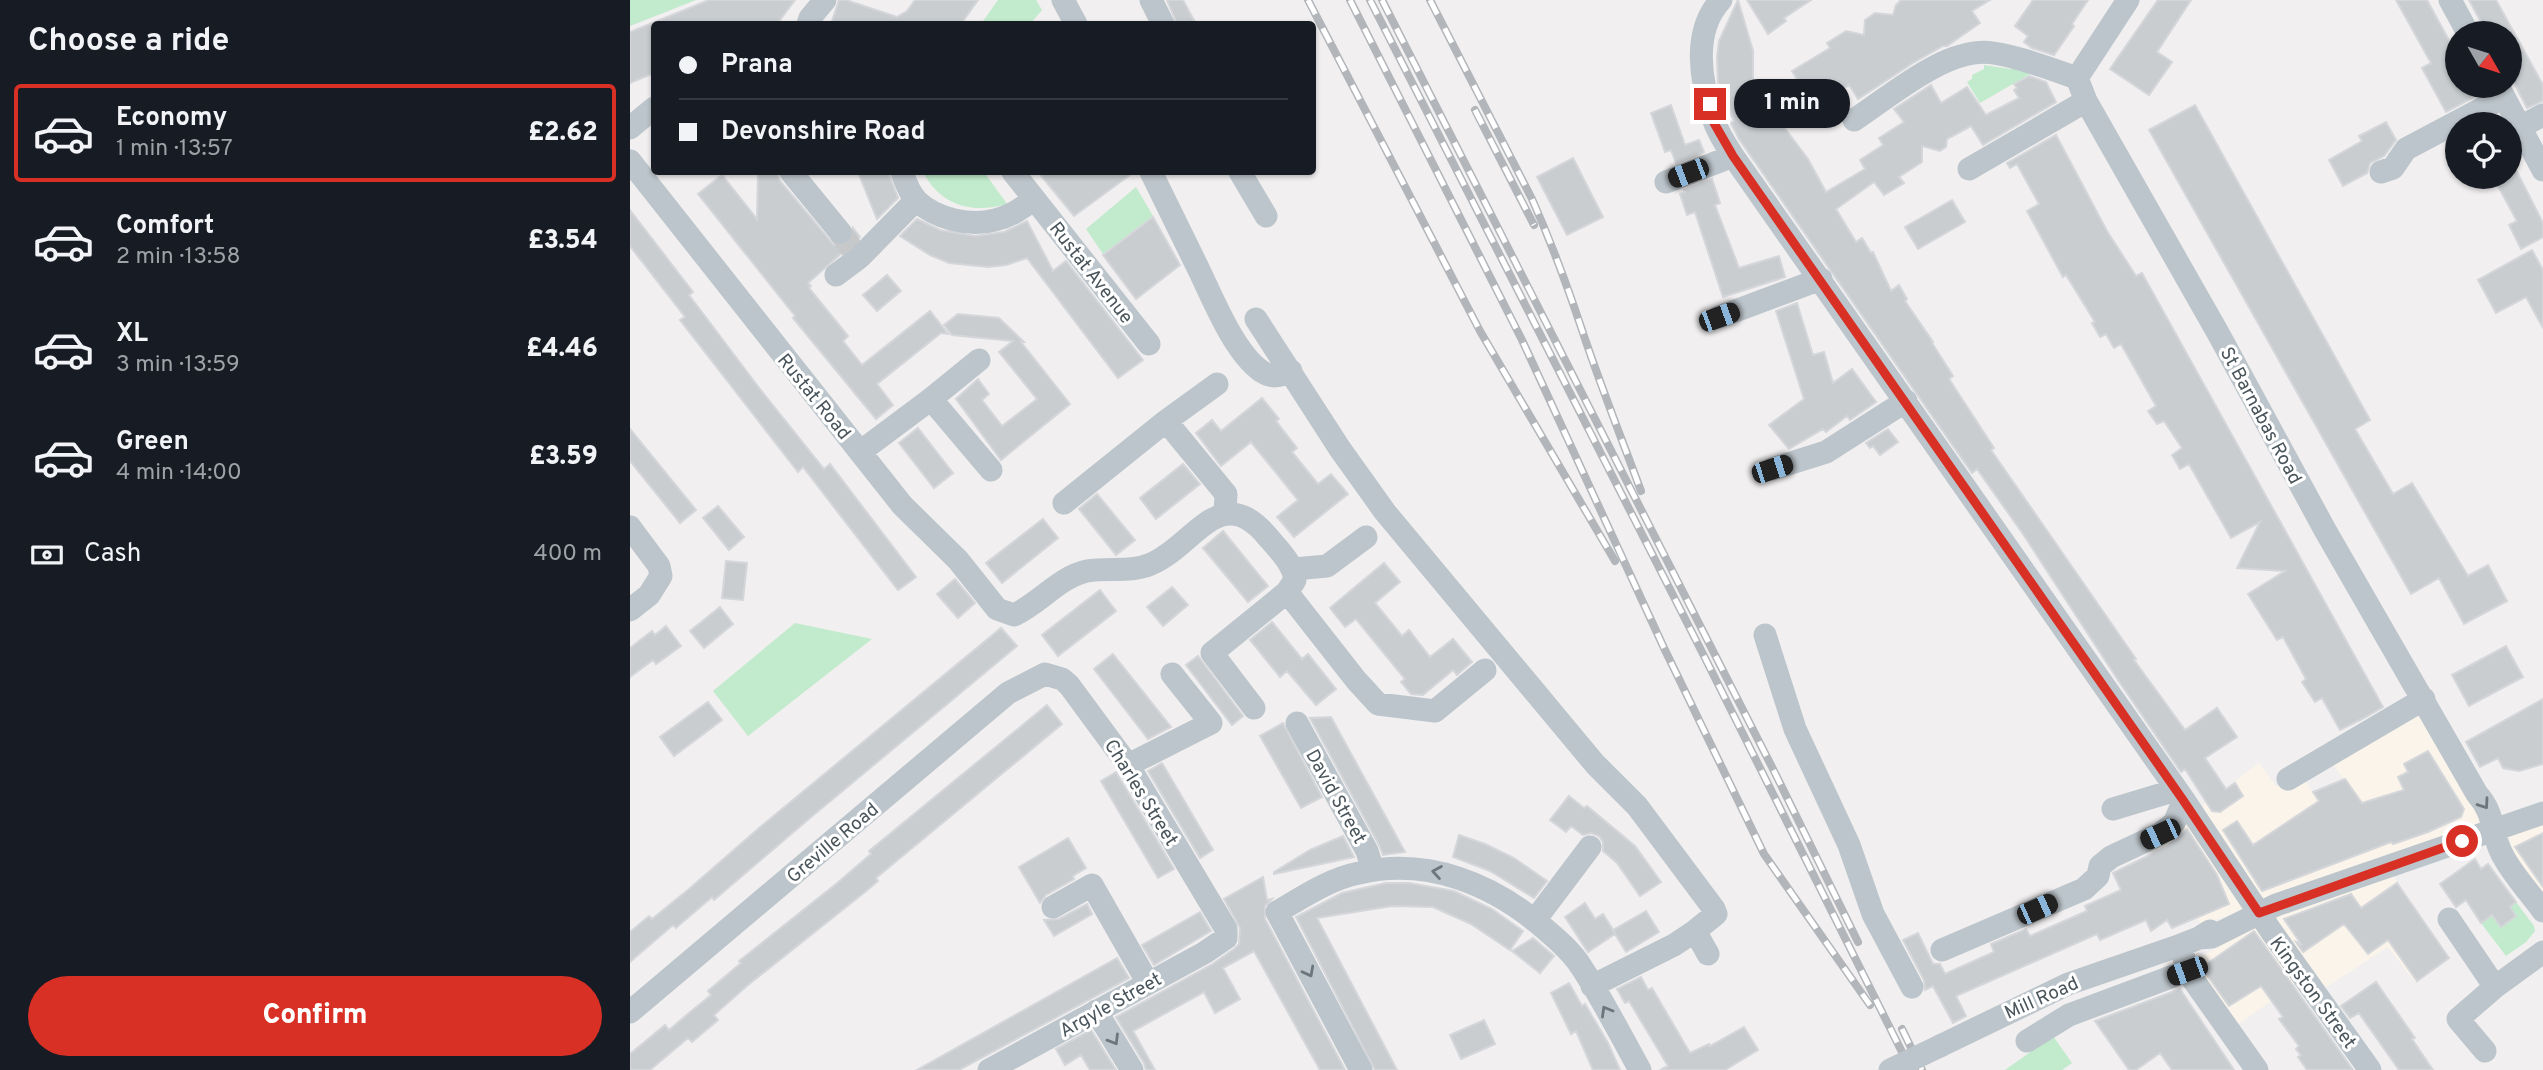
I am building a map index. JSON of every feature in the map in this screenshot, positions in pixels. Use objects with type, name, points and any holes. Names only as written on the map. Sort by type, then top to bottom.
[{"type":"street","points":[[809,21],[825,0]]},
{"type":"street","points":[[1063,0],[1074,21]]},
{"type":"street","points":[[1151,0],[1162,21]]},
{"type":"street","name":"Kingston Street","points":[[1721,0],[1714,7],[1703,29],[1700,67],[1714,123],[1733,156],[2180,795],[2258,921],[2370,1070]]},
{"type":"street","points":[[1854,120],[1936,66],[1968,54],[1992,52],[2077,78],[2127,0]]},
{"type":"street","points":[[2450,0],[2461,21]]},
{"type":"street","name":"St Barnabas Road","points":[[2077,78],[2085,102],[2218,333],[2325,530],[2491,815],[2493,831],[2503,857],[2543,911]]},
{"type":"street","points":[[2381,172],[2393,168],[2406,149],[2491,98]]},
{"type":"street","points":[[1969,169],[2085,102]]},
{"type":"street","points":[[630,128],[651,110]]},
{"type":"street","points":[[2522,126],[2543,115]]},
{"type":"street","points":[[2522,131],[2543,170]]},
{"type":"street","points":[[1666,182],[1733,156]]},
{"type":"street","name":"Rustat Road","points":[[630,160],[902,505],[958,560],[997,609],[1014,615],[1030,608],[1067,578],[1087,571],[1136,569],[1151,564],[1215,517],[1226,513]]},
{"type":"street","points":[[793,175],[850,246]]},
{"type":"street","points":[[904,175],[916,200],[934,212],[962,222],[995,221],[1034,200]]},
{"type":"street","name":"Rustat Avenue","points":[[1015,175],[1149,344]]},
{"type":"street","points":[[1152,175],[1216,306],[1240,348],[1254,365],[1272,377],[1282,376],[1291,370]]},
{"type":"street","points":[[1243,175],[1266,216]]},
{"type":"street","points":[[836,275],[850,246],[916,200]]},
{"type":"street","points":[[1719,317],[1821,279]]},
{"type":"street","points":[[1256,319],[1340,449],[1385,512],[1595,764],[1637,806],[1714,909],[1716,914],[1712,919],[1674,945],[1592,986]]},
{"type":"street","points":[[860,452],[931,400],[979,360]]},
{"type":"street","points":[[1064,503],[1166,421],[1217,384]]},
{"type":"street","points":[[931,400],[990,470]]},
{"type":"street","points":[[1772,469],[1826,452],[1906,401]]},
{"type":"street","points":[[1166,421],[1226,494],[1226,513],[1236,513],[1253,521],[1294,569],[1295,580],[1287,592],[1212,653],[1254,708]]},
{"type":"street","points":[[630,527],[659,566],[661,576],[649,595],[630,610]]},
{"type":"street","points":[[1294,569],[1327,566],[1367,537]]},
{"type":"street","points":[[1287,592],[1378,704],[1435,711],[1485,670]]},
{"type":"street","points":[[1765,635],[1795,729],[1849,845],[1873,914],[1912,987]]},
{"type":"street","name":"Charles Street","points":[[1038,677],[1045,674],[1054,676],[1069,685],[1128,765],[1227,934]]},
{"type":"street","points":[[1128,765],[1211,723],[1172,674]]},
{"type":"street","name":"Greville Road","points":[[630,1012],[1008,693],[1038,677]]},
{"type":"street","points":[[2288,779],[2424,699]]},
{"type":"street","name":"David Street","points":[[1297,723],[1367,851],[1373,870]]},
{"type":"street","points":[[1942,950],[2084,889],[2098,876],[2100,866],[2111,857],[2160,834],[2174,823],[2180,795],[2113,809]]},
{"type":"street","name":"Mill Road","points":[[1890,1070],[2068,984],[2190,942],[2228,923],[2258,921],[2543,813]]},
{"type":"street","points":[[1535,920],[1590,848]]},
{"type":"street","points":[[1362,1070],[1277,912],[1320,887],[1355,873],[1423,869],[1450,874],[1490,890],[1535,920],[1559,941],[1581,966],[1640,1070]]},
{"type":"street","points":[[1053,907],[1092,885],[1147,983]]},
{"type":"street","points":[[2449,919],[2495,986]]},
{"type":"street","points":[[1695,931],[1708,954]]},
{"type":"street","name":"Argyle Street","points":[[989,1070],[1222,942],[1227,934]]},
{"type":"street","points":[[2190,942],[2187,971],[2257,1070]]},
{"type":"street","points":[[2485,1051],[2458,1019],[2495,986],[2543,951]]},
{"type":"street","points":[[2027,1041],[2069,1015],[2187,971]]},
{"type":"street","points":[[1096,1011],[1132,1070]]},
{"type":"shaded area","points":[[2419,704],[2484,825],[2201,925],[2189,897],[2155,846],[2183,827],[2205,804],[2259,763],[2276,786],[2299,772],[2326,810],[2359,800],[2327,756]]},
{"type":"shaded area","points":[[2543,822],[2543,897],[2514,855],[2508,833]]},
{"type":"shaded area","points":[[2391,873],[2450,957],[2415,982],[2388,947],[2316,994],[2304,978],[2237,1025],[2193,963],[2245,928]]},
{"type":"green space","points":[[630,0],[696,0],[630,26]]},
{"type":"green space","points":[[998,0],[1036,0],[1042,10],[1033,21],[983,21]]},
{"type":"green space","points":[[1984,65],[2010,69],[2029,68],[2030,74],[1980,103],[1967,82],[1972,79],[1972,75],[1984,69]]},
{"type":"green space","points":[[925,175],[986,175],[1007,204],[970,207],[948,200],[930,184]]},
{"type":"green space","points":[[1136,187],[1153,216],[1103,254],[1086,229]]},
{"type":"green space","points":[[795,623],[872,639],[748,736],[713,691]]},
{"type":"green space","points":[[2516,902],[2535,931],[2526,942],[2506,956],[2481,923],[2492,915],[2501,926],[2516,916],[2510,907]]},
{"type":"green space","points":[[2053,1036],[2072,1063],[2062,1070],[2005,1070]]},
{"type":"building","points":[[709,0],[795,0],[779,21],[657,21]]},
{"type":"building","points":[[839,0],[897,17],[907,11],[915,0],[978,0],[963,21],[832,21]]},
{"type":"building","points":[[1167,0],[1183,0],[1194,21],[1176,21]]},
{"type":"building","points":[[1738,0],[1753,51],[1753,88],[1778,125],[1781,123],[1808,159],[1826,192],[1865,169],[1860,160],[1883,145],[1879,138],[1904,122],[1894,109],[1931,85],[1941,103],[1967,87],[1986,115],[2019,98],[2014,84],[2029,76],[2046,82],[2056,102],[1983,145],[1971,126],[1947,139],[1946,147],[1940,151],[1922,146],[1922,162],[1899,177],[1904,183],[1884,195],[1874,182],[1836,209],[1856,242],[1862,238],[1871,253],[1873,252],[1891,291],[1899,285],[1907,299],[1905,301],[1953,376],[1949,379],[1994,448],[1991,450],[2185,730],[2217,708],[2237,737],[2205,758],[2226,789],[2235,783],[2243,796],[2220,812],[2212,811],[2185,769],[2181,772],[2023,534],[1977,469],[1972,473],[1739,139],[1718,83],[1717,57],[1719,41]]},
{"type":"building","points":[[1747,0],[1811,0],[1784,18],[1786,21],[1768,34]]},
{"type":"building","points":[[1901,0],[1990,0],[1972,11],[1980,23],[1947,46],[1913,63],[1858,99],[1849,85],[1815,108],[1792,71],[1830,48],[1827,43],[1846,31],[1864,35],[1865,20],[1875,13],[1893,15]]},
{"type":"building","points":[[2033,0],[2088,0],[2054,55],[2032,48],[2024,42],[2028,36],[2015,26]]},
{"type":"building","points":[[2158,0],[2191,0],[2157,52],[2172,62],[2149,95],[2110,69]]},
{"type":"building","points":[[2396,0],[2427,0],[2445,33],[2445,98],[2472,98],[2446,112],[2422,68],[2431,63]]},
{"type":"building","points":[[2469,0],[2496,0],[2508,21],[2480,21]]},
{"type":"building","points":[[651,23],[651,74],[630,83],[630,32]]},
{"type":"building","points":[[2522,47],[2543,85],[2543,101],[2527,108],[2522,98]]},
{"type":"building","points":[[1671,105],[1685,145],[1699,140],[1704,152],[1676,163],[1671,150],[1665,152],[1651,113]]},
{"type":"building","points":[[2195,105],[2370,420],[2355,429],[2393,494],[2412,483],[2468,576],[2488,565],[2507,601],[2464,624],[2439,578],[2411,594],[2149,130]]},
{"type":"building","points":[[2386,122],[2396,140],[2384,156],[2370,163],[2367,173],[2343,186],[2329,160],[2362,141],[2359,136]]},
{"type":"building","points":[[2056,135],[2107,231],[2136,276],[2142,273],[2383,707],[2362,719],[2340,730],[2322,698],[2315,702],[2302,682],[2306,679],[2283,637],[2277,640],[2248,594],[2285,571],[2237,568],[2260,522],[2231,538],[2189,464],[2180,469],[2172,455],[2182,448],[2164,421],[2157,424],[2148,411],[2156,406],[2121,344],[2114,348],[2106,334],[2100,337],[2092,323],[2095,322],[2066,275],[2063,277],[2027,211],[2039,204],[2017,164],[2010,168],[2007,163]]},
{"type":"building","points":[[1573,158],[1603,217],[1567,235],[1537,177]]},
{"type":"building","points":[[722,175],[757,219],[758,175],[778,175],[780,181],[834,245],[842,246],[849,242],[853,236],[853,228],[860,237],[808,283],[811,286],[809,288],[848,336],[843,341],[862,365],[930,311],[948,334],[941,333],[877,384],[893,405],[876,419],[793,318],[795,316],[698,194]]},
{"type":"building","points":[[859,175],[889,175],[898,198],[877,219]]},
{"type":"building","points":[[1040,175],[1130,175],[1074,216]]},
{"type":"building","points":[[1712,179],[1720,203],[1715,205],[1739,268],[1779,256],[1785,277],[1723,297],[1695,212],[1687,215],[1680,194]]},
{"type":"building","points":[[2522,182],[2543,223],[2543,237],[2521,249],[2509,225],[2517,221],[2500,189],[2522,189]]},
{"type":"building","points":[[1952,200],[1965,222],[1918,249],[1905,227]]},
{"type":"building","points":[[630,210],[693,292],[689,295],[760,389],[824,469],[830,464],[916,577],[898,590],[803,467],[798,472],[680,320],[685,317],[630,246]]},
{"type":"building","points":[[1153,217],[1180,265],[1136,299],[1103,255]]},
{"type":"building","points":[[917,219],[940,230],[975,236],[1004,232],[1027,221],[1053,271],[1066,261],[1143,360],[1118,378],[1027,258],[988,267],[949,263],[930,255],[900,236]]},
{"type":"building","points":[[2532,250],[2543,270],[2543,328],[2526,297],[2496,313],[2478,280]]},
{"type":"building","points":[[887,275],[901,291],[877,311],[863,295]]},
{"type":"building","points":[[1797,303],[1813,355],[1824,352],[1833,383],[1852,369],[1876,402],[1850,420],[1847,416],[1826,432],[1823,429],[1789,449],[1769,425],[1804,399],[1776,311]]},
{"type":"building","points":[[958,314],[999,318],[1024,342],[1021,342],[1070,404],[1001,460],[956,399],[978,379],[989,394],[982,400],[1002,426],[1037,399],[999,352],[1013,341],[952,335],[944,325]]},
{"type":"building","points":[[1262,398],[1297,448],[1292,452],[1318,484],[1331,474],[1348,494],[1294,537],[1277,517],[1298,500],[1251,442],[1221,466],[1196,433],[1212,420],[1221,431]]},
{"type":"building","points":[[918,428],[953,473],[934,488],[899,443]]},
{"type":"building","points":[[630,429],[696,510],[680,523],[630,461]]},
{"type":"building","points":[[1888,429],[1898,442],[1880,455],[1873,446],[1870,448],[1866,443]]},
{"type":"building","points":[[1183,464],[1200,484],[1156,519],[1140,498]]},
{"type":"building","points":[[1097,494],[1135,540],[1116,555],[1079,509]]},
{"type":"building","points":[[718,506],[744,537],[729,550],[703,518]]},
{"type":"building","points":[[1043,519],[1058,538],[1002,583],[986,563]]},
{"type":"building","points":[[1223,531],[1268,586],[1248,602],[1203,548]]},
{"type":"building","points":[[726,561],[747,563],[743,600],[722,598]]},
{"type":"building","points":[[1384,563],[1400,582],[1375,603],[1402,636],[1409,630],[1430,657],[1453,639],[1472,662],[1457,675],[1453,670],[1423,695],[1411,694],[1401,682],[1405,679],[1356,619],[1345,627],[1330,608]]},
{"type":"building","points":[[955,579],[975,603],[958,618],[937,594]]},
{"type":"building","points":[[1172,587],[1188,605],[1163,626],[1147,607]]},
{"type":"building","points":[[1100,590],[1116,611],[1058,656],[1042,635]]},
{"type":"building","points":[[720,607],[733,624],[704,648],[690,631]]},
{"type":"building","points":[[1272,622],[1302,659],[1308,654],[1336,689],[1316,705],[1287,671],[1280,677],[1250,640]]},
{"type":"building","points":[[666,626],[681,646],[656,664],[653,660],[630,677],[630,648],[652,631],[655,635]]},
{"type":"building","points":[[1001,628],[1017,646],[714,900],[712,897],[676,928],[673,925],[630,962],[630,932],[649,916],[652,919],[689,889]]},
{"type":"building","points":[[2506,646],[2523,677],[2469,706],[2452,675]]},
{"type":"building","points":[[1113,654],[1171,727],[1148,739],[1094,669]]},
{"type":"building","points":[[1198,656],[1243,716],[1232,725],[1186,665]]},
{"type":"building","points":[[2543,699],[2543,764],[2519,771],[2503,768],[2498,758],[2480,767],[2466,742]]},
{"type":"building","points":[[708,702],[722,720],[674,756],[660,737]]},
{"type":"building","points":[[1047,705],[1062,724],[876,878],[878,881],[865,892],[748,985],[714,1015],[718,1020],[692,1042],[688,1038],[650,1070],[630,1070],[630,1054],[665,1025],[669,1030],[711,995],[708,991],[741,963],[739,961],[836,884],[871,854],[869,851]]},
{"type":"building","points":[[1331,717],[1405,852],[1383,855],[1310,718]]},
{"type":"building","points":[[1283,723],[1322,797],[1301,808],[1260,736]]},
{"type":"building","points":[[2428,751],[2464,809],[2461,817],[2428,832],[2393,844],[2391,842],[2262,891],[2223,830],[2237,821],[2253,845],[2319,801],[2313,792],[2345,779],[2362,803],[2404,790],[2398,777],[2408,772],[2404,764]]},
{"type":"building","points":[[1162,763],[1213,850],[1200,858],[1148,771]]},
{"type":"building","points":[[1116,772],[1174,869],[1158,878],[1101,781]]},
{"type":"building","points":[[1569,796],[1584,808],[1587,806],[1635,846],[1661,882],[1640,896],[1617,863],[1603,851],[1603,842],[1599,836],[1591,833],[1583,835],[1571,826],[1566,832],[1550,820]]},
{"type":"building","points":[[2187,829],[2217,875],[2229,904],[2172,928],[2167,920],[2151,931],[2146,920],[2100,940],[2097,934],[1956,996],[1966,1016],[1953,1023],[1933,986],[1925,990],[1924,980],[1903,940],[1918,933],[1933,964],[1940,964],[1945,974],[1994,952],[1991,944],[2026,929],[2030,936],[2087,911],[2085,906],[2121,890],[2113,873],[2166,847]]},
{"type":"building","points":[[2543,833],[2543,887],[2515,847]]},
{"type":"building","points":[[1459,835],[1514,858],[1547,881],[1534,898],[1490,871],[1453,857]]},
{"type":"building","points":[[1343,836],[1354,857],[1274,874],[1310,850]]},
{"type":"building","points":[[1068,838],[1086,868],[1073,876],[1074,879],[1046,895],[1040,903],[1019,867]]},
{"type":"building","points":[[2475,859],[2481,869],[2488,864],[2516,902],[2510,907],[2516,916],[2501,927],[2492,915],[2481,923],[2466,900],[2456,907],[2440,884]]},
{"type":"building","points":[[1263,877],[1267,900],[1272,899],[1265,906],[1265,919],[1345,1070],[1320,1070],[1254,951],[1223,968],[1240,999],[1215,1013],[1204,992],[1133,1031],[1155,1070],[1146,1070],[1116,1017],[1211,965],[1234,949],[1239,944],[1240,928],[1224,899]]},
{"type":"building","points":[[1386,883],[1409,883],[1454,891],[1492,909],[1523,931],[1510,950],[1471,924],[1433,907],[1392,906],[1317,918],[1397,1070],[1375,1070],[1296,917],[1342,893]]},
{"type":"building","points":[[2397,883],[2449,958],[2417,981],[2388,940],[2368,954],[2344,924],[2303,952],[2296,942],[2301,944],[2284,919],[2351,894],[2361,908]]},
{"type":"building","points":[[1585,903],[1595,919],[1603,914],[1613,930],[1646,911],[1659,932],[1626,952],[1615,934],[1588,952],[1565,917]]},
{"type":"building","points":[[1087,904],[1092,914],[1054,936],[1044,920],[1059,919]]},
{"type":"building","points":[[1200,912],[1211,931],[1154,965],[1142,945]]},
{"type":"building","points":[[2254,931],[2353,1070],[2307,1070],[2298,1057],[2301,1055],[2296,1049],[2299,1046],[2279,1019],[2283,1017],[2261,986],[2229,1006],[2204,971],[2205,965]]},
{"type":"building","points":[[1533,938],[1554,956],[1540,973],[1512,951]]},
{"type":"building","points":[[1117,958],[1129,978],[959,1070],[917,1070]]},
{"type":"building","points":[[1641,977],[1648,990],[1652,988],[1690,1053],[1709,1044],[1710,1046],[1744,1027],[1758,1050],[1725,1070],[1660,1070],[1668,1066],[1629,1001],[1625,1003],[1617,989]]},
{"type":"building","points":[[2376,982],[2415,1038],[2412,1039],[2433,1070],[2399,1070],[2359,1013],[2350,1018],[2341,1006]]},
{"type":"building","points":[[1569,983],[1608,1043],[1620,1070],[1593,1070],[1576,1031],[1571,1034],[1551,993]]},
{"type":"building","points":[[2180,989],[2234,1070],[2172,1070],[2160,1053],[2136,1070],[2129,1070],[2095,1021]]},
{"type":"building","points":[[1484,1020],[1495,1044],[1461,1059],[1450,1035]]},
{"type":"building","points":[[1091,1030],[1116,1070],[1090,1070],[1081,1055],[1065,1065],[1056,1049]]},
{"type":"tunnel","points":[[840,232],[852,249]]},
{"type":"railway","points":[[1308,0],[1480,331],[1615,561]]},
{"type":"railway","points":[[1350,0],[1522,340],[1664,648],[1764,854],[1870,1005]]},
{"type":"railway","points":[[1370,0],[1911,1070]]},
{"type":"railway","points":[[1382,0],[1773,769],[1858,942]]},
{"type":"railway","points":[[1430,0],[1539,215],[1641,491]]},
{"type":"railway","points":[[1475,110],[1534,225]]},
{"type":"railway","points":[[1902,1029],[1922,1070]]},
{"type":"route","points":[[1710,104],[1714,123],[1733,156],[2119,707],[2259,913],[2462,841]]}]
